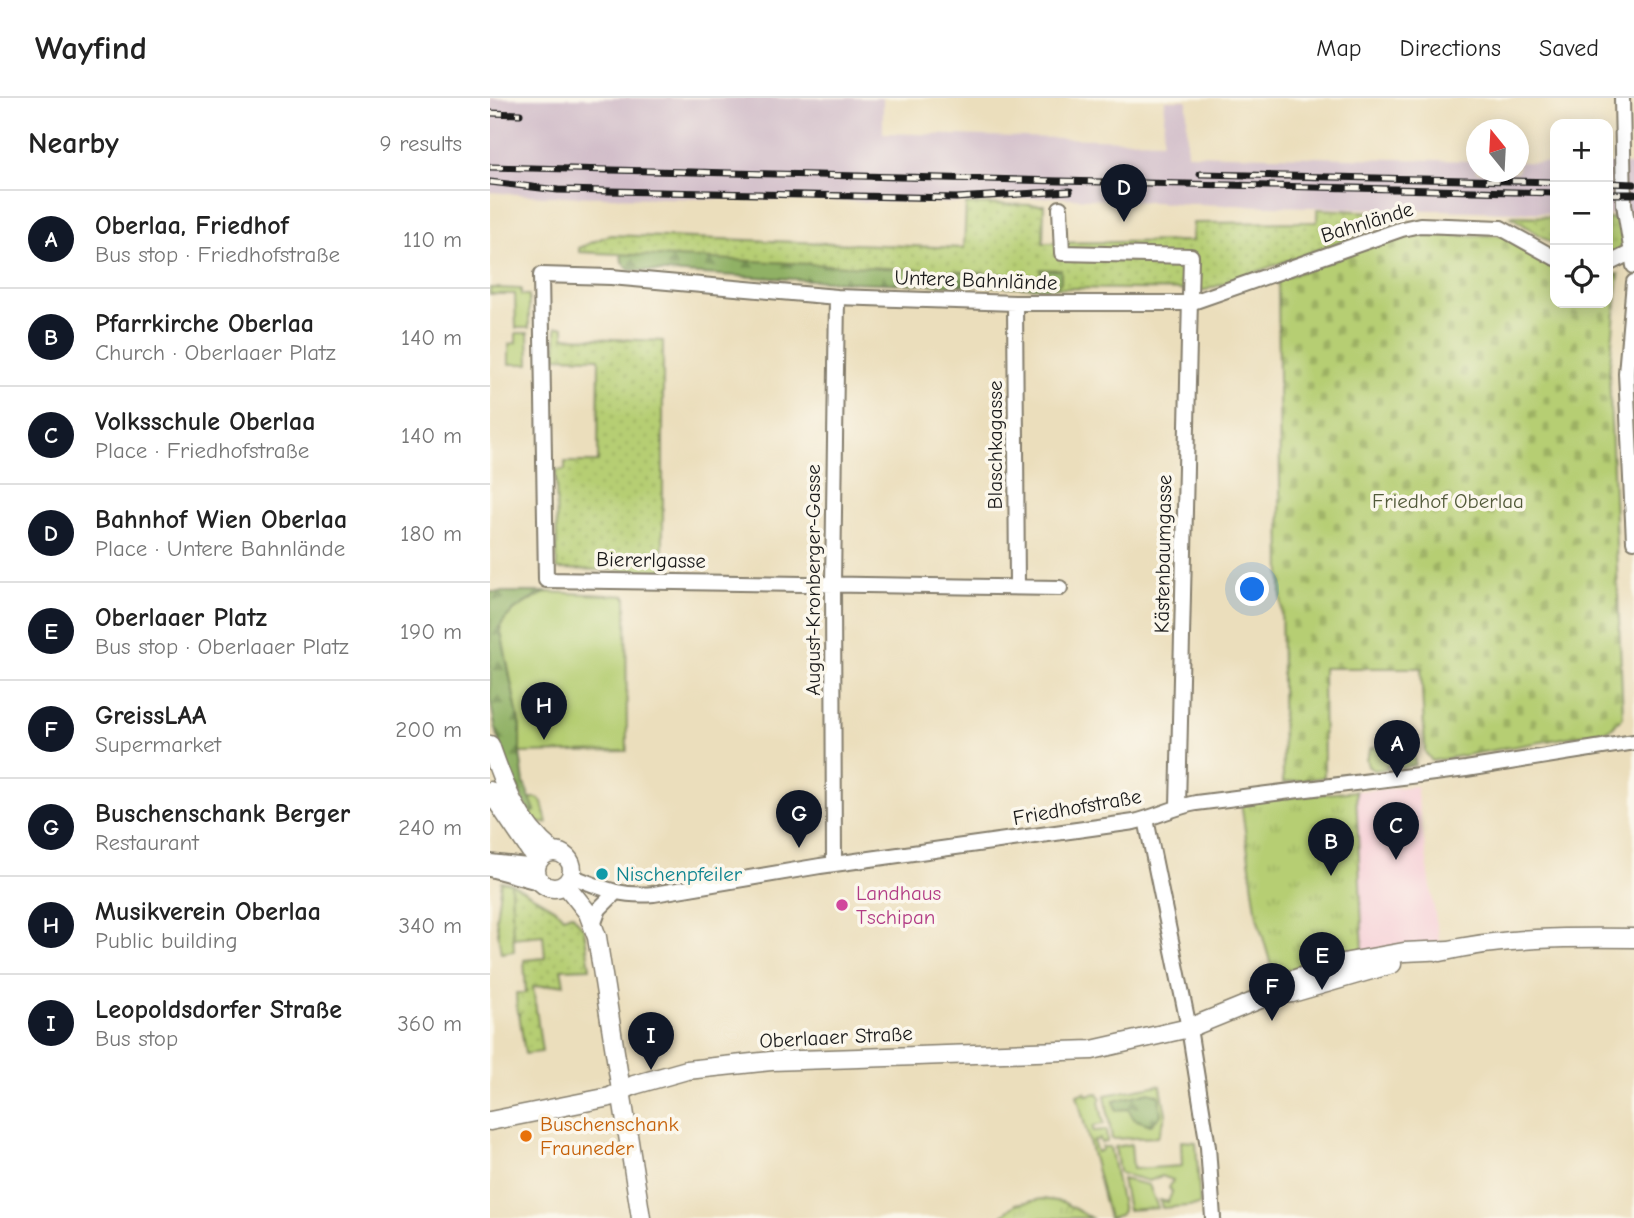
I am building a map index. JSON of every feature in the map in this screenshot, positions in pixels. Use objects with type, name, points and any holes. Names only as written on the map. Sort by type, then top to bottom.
[{"type":"main road","points":[[490,745],[517,813],[535,836],[543,866],[549,887],[557,887],[568,880],[572,871],[569,860],[561,853],[543,866]]},
{"type":"main road","points":[[490,791],[523,842],[543,866]]},
{"type":"main road","points":[[568,880],[593,925],[601,960],[641,1218]]},
{"type":"main road","name":"Oberlaaer Straße","points":[[490,1121],[610,1097],[634,1085],[670,1074],[716,1067],[771,1061],[1092,1050],[1189,1028],[1270,995],[1292,993],[1449,950],[1557,938],[1634,938]]},
{"type":"street","points":[[1613,263],[1633,259],[1624,204],[1622,98]]},
{"type":"street","name":"Untere Bahnlände","points":[[541,275],[611,277],[837,296],[1015,303],[1190,303],[1191,256],[1062,253],[1060,208]]},
{"type":"street","name":"Bahnlände","points":[[1190,303],[1420,225],[1501,228],[1550,255]]},
{"type":"street","name":"Biererlgasse","points":[[541,275],[546,580],[1060,588]]},
{"type":"street","points":[[1634,282],[1626,373],[1634,541]]},
{"type":"street","name":"August-Kronberger-Gasse","points":[[834,864],[833,584],[837,296]]},
{"type":"street","name":"Blaschkagasse","points":[[1015,303],[1017,586]]},
{"type":"street","name":"Kästenbaumgasse","points":[[1178,806],[1190,303]]},
{"type":"street","name":"Friedhofstraße","points":[[568,880],[615,893],[636,896],[654,894],[834,864],[1146,819],[1178,806],[1466,769],[1634,742]]},
{"type":"street","points":[[1146,819],[1189,1028],[1208,1147],[1213,1218]]},
{"type":"street","points":[[494,864],[519,853],[523,842]]},
{"type":"street","points":[[494,864],[543,866]]},
{"type":"street","points":[[593,925],[599,909],[615,893]]},
{"type":"shaded area","points":[[490,98],[883,98],[883,133],[1163,141],[1165,100],[1187,100],[1187,154],[1466,161],[1466,182],[1529,182],[1529,162],[1550,163],[1550,213],[1193,204],[1051,197],[959,203],[543,196],[490,192]]},
{"type":"shaded area","points":[[1613,164],[1634,165],[1634,215],[1613,214]]},
{"type":"shaded area","points":[[1416,786],[1440,948],[1363,955],[1356,791]]},
{"type":"green space","points":[[966,204],[1044,205],[1043,243],[1192,241],[1193,223],[1317,222],[1317,209],[1416,214],[1206,290],[1056,288],[1061,282],[1061,270],[1041,269],[1040,276],[579,252],[579,248],[609,235],[964,248]]},
{"type":"green space","points":[[1510,216],[1550,217],[1550,242]]},
{"type":"green space","points":[[1613,218],[1634,219],[1634,254],[1613,256]]},
{"type":"green space","name":"Friedhof Oberlaa","points":[[1504,235],[1550,261],[1550,308],[1613,308],[1613,275],[1619,274],[1609,372],[1623,717],[1609,730],[1432,761],[1425,752],[1421,668],[1323,668],[1324,777],[1283,783],[1278,280],[1400,236]]},
{"type":"green space","points":[[621,253],[1040,276],[1040,269],[1061,270],[1061,282],[1056,288],[846,282],[629,270],[622,262]]},
{"type":"green space","points":[[490,288],[521,289],[521,295],[529,295],[529,328],[516,328],[515,294],[490,294]]},
{"type":"green space","points":[[556,327],[564,327],[564,337],[663,341],[663,571],[557,569],[556,470],[565,470],[565,462],[598,462],[599,358],[556,357]]},
{"type":"green space","points":[[516,333],[528,333],[529,364],[509,364],[509,344],[516,343]]},
{"type":"green space","points":[[490,592],[547,592],[514,611],[500,627],[520,727],[524,783],[535,811],[530,813],[504,756],[492,710]]},
{"type":"green space","points":[[547,592],[626,596],[627,751],[520,753],[520,727],[500,627],[514,611]]},
{"type":"green space","points":[[1409,744],[1414,750],[1415,765],[1401,768],[1400,764],[1387,765],[1387,769],[1373,770],[1368,766],[1366,759],[1371,748]]},
{"type":"green space","points":[[1356,791],[1363,950],[1317,960],[1274,975],[1257,917],[1241,802]]},
{"type":"green space","points":[[530,798],[538,798],[542,802],[547,823],[536,823],[530,813],[535,811]]},
{"type":"green space","points":[[501,881],[511,883],[514,951],[501,953],[496,918]]},
{"type":"green space","points":[[511,883],[557,910],[563,917],[572,914],[584,929],[590,968],[561,969],[564,984],[533,987],[542,1052],[525,1054],[516,993],[526,993],[524,960],[545,958],[543,935],[513,938]]},
{"type":"green space","points":[[1159,1085],[1166,1114],[1158,1137],[1112,1139],[1105,1095]]},
{"type":"green space","points":[[1085,1092],[1086,1095],[1098,1093],[1101,1099],[1099,1101],[1104,1124],[1093,1126],[1093,1131],[1106,1130],[1107,1142],[1101,1143],[1100,1139],[1093,1141],[1097,1152],[1102,1150],[1102,1147],[1110,1147],[1123,1211],[1120,1215],[1109,1218],[1077,1095]]},
{"type":"green space","points":[[1149,1092],[1159,1095],[1161,1115],[1151,1125],[1134,1119],[1128,1109],[1116,1110],[1114,1101]]},
{"type":"green space","points":[[1181,1141],[1196,1142],[1200,1205],[1162,1208],[1160,1200],[1168,1202],[1172,1192],[1169,1188],[1173,1180],[1162,1176],[1149,1181],[1122,1174],[1119,1172],[1115,1147],[1131,1144],[1133,1169],[1182,1166]]},
{"type":"green space","points":[[1122,1179],[1149,1185],[1158,1208],[1128,1210]]},
{"type":"green space","points":[[1042,1199],[1063,1202],[1091,1218],[999,1218],[1016,1204]]},
{"type":"railway","points":[[490,113],[520,114]]},
{"type":"railway","points":[[490,167],[1550,193]]},
{"type":"railway","points":[[1200,174],[1550,182]]},
{"type":"railway","points":[[490,182],[558,190],[956,198],[1070,191]]},
{"type":"railway","points":[[1613,183],[1634,184]]},
{"type":"railway","points":[[1613,194],[1634,194]]},
{"type":"place","name":"Bahnhof Wien Oberlaa","points":[[1124,222]]},
{"type":"place","name":"Musikverein Oberlaa","points":[[544,740]]},
{"type":"place","name":"Oberlaa, Friedhof","points":[[1397,778]]},
{"type":"place","name":"Buschenschank Berger","points":[[799,848]]},
{"type":"place","name":"Volksschule Oberlaa","points":[[1396,860]]},
{"type":"place","name":"Nischenpfeiler","points":[[602,874]]},
{"type":"place","name":"Pfarrkirche Oberlaa","points":[[1331,876]]},
{"type":"place","name":"Landhaus Tschipan","points":[[842,905]]},
{"type":"place","name":"Oberlaaer Platz","points":[[1322,990]]},
{"type":"place","name":"GreissLAA","points":[[1272,1021]]},
{"type":"place","name":"Leopoldsdorfer Straße","points":[[651,1070]]},
{"type":"place","name":"Buschenschank Frauneder","points":[[526,1136]]}]
